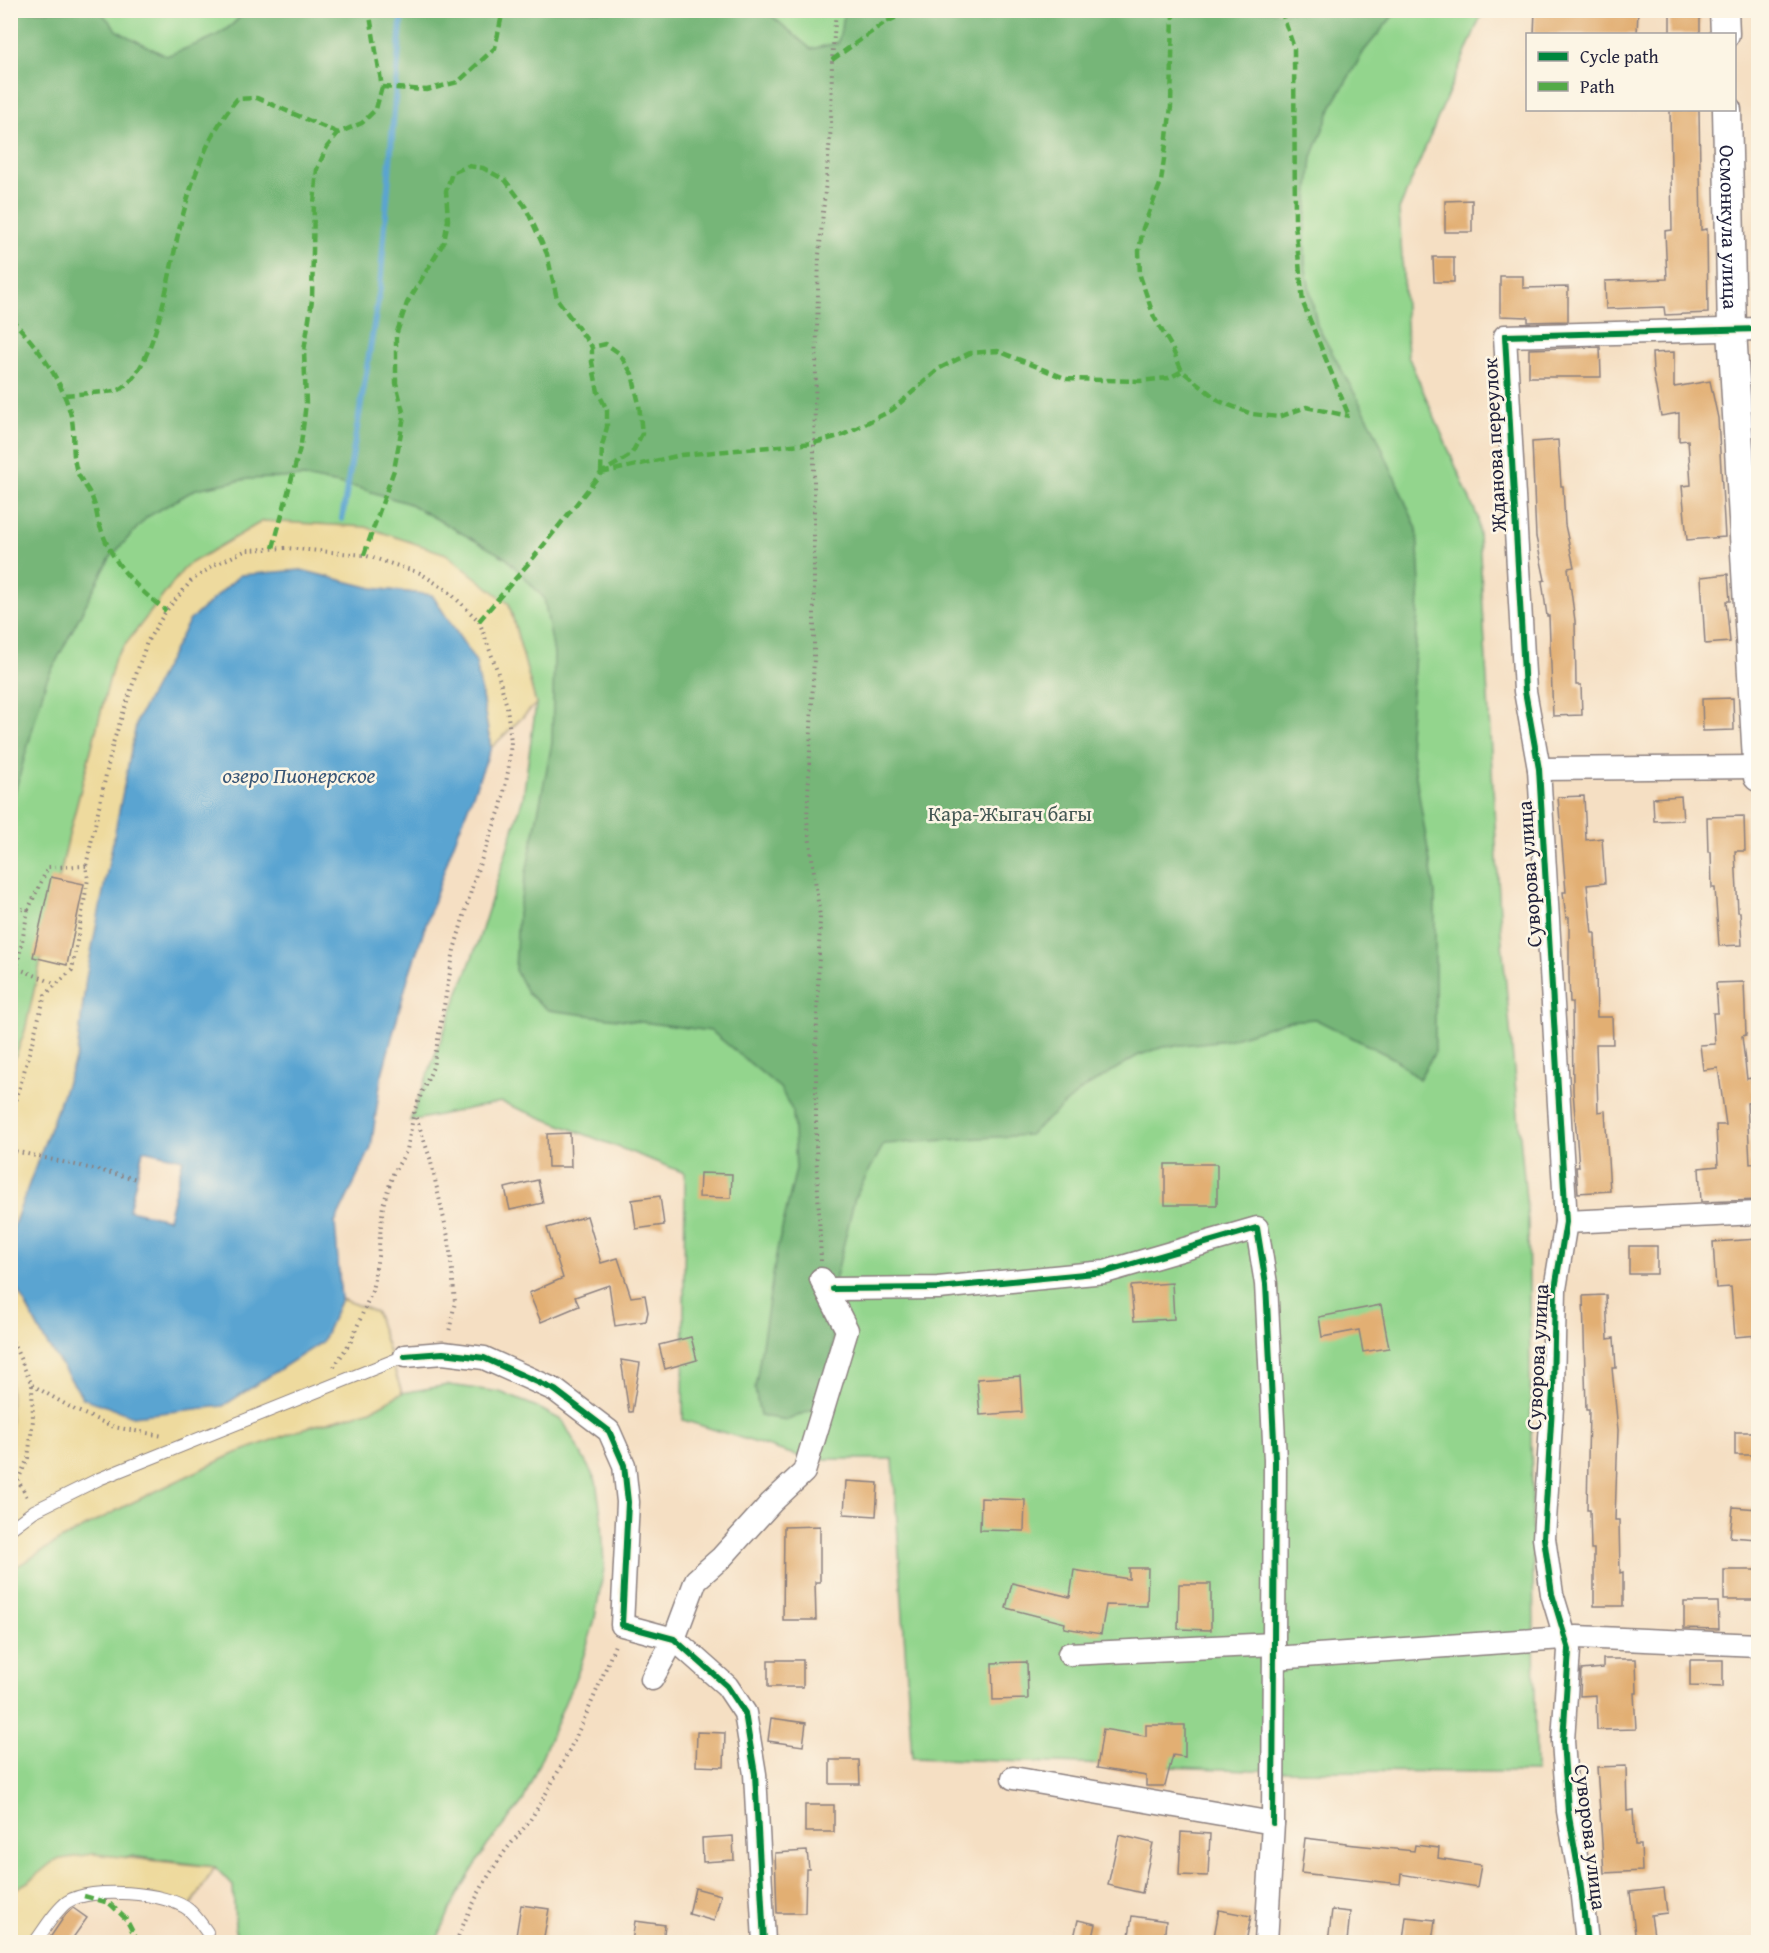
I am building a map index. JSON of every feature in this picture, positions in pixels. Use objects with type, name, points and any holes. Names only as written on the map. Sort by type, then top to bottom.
[{"type":"street","points":[[1724,10],[1725,33]]},
{"type":"street","name":"Осмонкула улица","points":[[1726,111],[1745,329],[1758,777]]},
{"type":"street","name":"Жданова переулок","points":[[1539,769],[1525,691],[1504,336],[1745,329]]},
{"type":"street","points":[[1539,769],[1758,767]]},
{"type":"street","name":"Суворова улица","points":[[1539,769],[1566,1222],[1555,1289],[1544,1538],[1552,1594],[1569,1650],[1563,1741],[1568,1811],[1580,1879],[1587,1942]]},
{"type":"street","points":[[1566,1222],[1758,1213]]},
{"type":"street","points":[[652,1679],[674,1639],[696,1580],[722,1557],[771,1503],[804,1472],[847,1330],[827,1284],[939,1288],[1105,1272],[1257,1228],[1266,1284],[1275,1460],[1274,1822],[1266,1942]]},
{"type":"street","points":[[405,1356],[443,1353],[484,1358],[555,1390],[609,1431],[624,1465],[628,1502],[622,1625],[674,1639],[727,1686],[745,1713],[755,1774],[764,1942]]},
{"type":"street","points":[[1069,1654],[1274,1651],[1566,1638],[1758,1645]]},
{"type":"street","points":[[1013,1778],[1274,1822]]},
{"type":"lane","points":[[10,1529],[34,1511],[99,1479],[405,1356]]},
{"type":"lane","points":[[35,1942],[51,1919],[68,1901],[84,1896],[120,1892],[153,1896],[189,1910],[207,1932]]},
{"type":"path","points":[[827,1284],[816,1147],[820,917],[807,820],[813,658],[813,443],[819,255],[831,127],[836,10]]},
{"type":"path","points":[[10,1123],[45,994],[72,969],[88,879],[86,866],[113,743],[147,642],[166,611],[192,580],[216,564],[247,550],[286,548],[364,555],[420,573],[448,591],[479,621],[497,670],[507,706],[511,742],[508,772],[501,807],[476,874],[454,950],[433,1066],[414,1111],[407,1150],[393,1174],[383,1205],[372,1291],[351,1341],[318,1390]]},
{"type":"path","points":[[10,982],[17,968],[28,910],[48,867],[86,866]]},
{"type":"path","points":[[10,907],[28,910]]},
{"type":"path","points":[[17,968],[56,984]]},
{"type":"path","points":[[414,1111],[430,1158],[449,1240],[455,1302],[443,1353]]},
{"type":"path","points":[[10,1150],[137,1179]]},
{"type":"path","points":[[10,1336],[32,1384],[33,1420],[28,1458],[18,1480],[34,1511]]},
{"type":"path","points":[[32,1384],[75,1410],[114,1427],[195,1441]]},
{"type":"path","points":[[456,1942],[473,1902],[501,1856],[531,1818],[566,1759],[603,1678],[622,1625]]},
{"type":"green space","name":"Кара-Жыгач багы","points":[[245,10],[766,11],[811,49],[838,43],[845,11],[1397,11],[1364,51],[1333,104],[1312,157],[1305,232],[1305,265],[1317,325],[1373,427],[1417,529],[1420,586],[1409,734],[1435,893],[1435,1052],[1419,1079],[1395,1059],[1315,1019],[1287,1021],[1228,1040],[1163,1047],[1137,1056],[1083,1089],[1029,1135],[884,1144],[855,1197],[833,1289],[832,1376],[812,1410],[788,1420],[760,1416],[755,1389],[777,1250],[796,1169],[793,1112],[780,1088],[711,1031],[548,1010],[528,994],[515,970],[518,913],[552,743],[554,654],[544,598],[506,558],[410,504],[359,488],[304,477],[248,479],[196,489],[147,517],[110,558],[46,681],[11,806],[11,11],[100,11],[119,32],[166,56],[220,34]]},
{"type":"green space","name":"Кара-Жыгач багы","points":[[11,11],[1483,11],[1399,210],[1408,356],[1478,518],[1501,931],[1528,1221],[1536,1772],[1281,1771],[912,1758],[893,1459],[808,1459],[683,1420],[685,1173],[501,1102],[410,1121],[478,942],[523,798],[536,704],[509,604],[263,521],[186,566],[115,658],[70,831],[25,1031],[11,1069]]},
{"type":"green space","points":[[449,1385],[500,1392],[537,1407],[563,1421],[596,1481],[602,1521],[604,1569],[594,1623],[580,1667],[523,1801],[487,1846],[455,1899],[436,1942],[236,1942],[233,1886],[215,1867],[130,1856],[28,1882],[11,1892],[10,1570],[62,1539],[127,1505],[231,1455],[305,1428],[371,1410],[402,1393]]},
{"type":"sand","points":[[263,521],[366,527],[446,554],[509,604],[536,704],[491,748],[476,662],[432,595],[372,588],[301,570],[86,978],[77,1055],[11,1233],[11,1069],[25,1031],[70,831],[115,658],[186,566]]},
{"type":"sand","points":[[10,1276],[44,1339],[83,1398],[223,1406],[322,1342],[341,1299],[376,1312],[402,1393],[371,1410],[305,1428],[231,1455],[127,1505],[62,1539],[11,1570]]},
{"type":"sand","points":[[93,1854],[215,1867],[189,1909],[153,1896],[68,1901],[35,1942],[11,1942],[10,1892],[28,1882],[55,1860]]},
{"type":"water","name":"озеро Пионерское","points":[[301,570],[372,588],[432,595],[476,662],[491,748],[449,856],[408,978],[381,1078],[371,1148],[335,1223],[341,1299],[322,1342],[223,1406],[133,1416],[83,1398],[44,1339],[11,1276],[11,1233],[77,1055],[86,978],[137,720],[189,621],[240,575]],"holes":[[[143,1150],[183,1159],[168,1219],[129,1210]]]},
{"type":"building","points":[[1535,10],[1638,10],[1637,33],[1534,33]]},
{"type":"building","points":[[1670,10],[1700,10],[1700,33],[1670,33]]},
{"type":"building","points":[[1670,111],[1699,111],[1701,230],[1707,229],[1708,313],[1665,315],[1664,307],[1606,309],[1605,281],[1667,279],[1665,231],[1672,230]]},
{"type":"building","points":[[1472,200],[1472,232],[1445,232],[1445,201]]},
{"type":"building","points":[[1433,257],[1454,257],[1454,282],[1434,282]]},
{"type":"building","points":[[1500,276],[1523,276],[1523,288],[1568,287],[1568,321],[1528,322],[1528,317],[1500,316]]},
{"type":"building","points":[[1600,347],[1601,377],[1529,377],[1529,349]]},
{"type":"building","points":[[1674,352],[1674,387],[1710,381],[1718,418],[1725,537],[1687,540],[1682,486],[1691,485],[1688,440],[1679,441],[1679,413],[1661,416],[1653,372],[1652,353]]},
{"type":"building","points":[[1558,440],[1565,525],[1574,567],[1568,568],[1575,621],[1576,685],[1581,685],[1582,715],[1553,716],[1549,616],[1547,616],[1542,581],[1545,580],[1536,537],[1532,442]]},
{"type":"building","points":[[1728,574],[1730,601],[1726,601],[1730,642],[1705,644],[1701,577]]},
{"type":"building","points":[[1733,698],[1734,730],[1703,731],[1702,699]]},
{"type":"building","points":[[1584,796],[1586,840],[1602,838],[1605,883],[1587,885],[1592,933],[1595,933],[1597,1017],[1612,1017],[1613,1044],[1596,1044],[1598,1112],[1605,1111],[1610,1191],[1578,1193],[1576,1167],[1579,1167],[1573,1091],[1572,1002],[1570,1002],[1569,977],[1569,917],[1566,918],[1563,892],[1566,892],[1558,797]]},
{"type":"building","points":[[1681,796],[1683,820],[1654,821],[1653,798]]},
{"type":"building","points":[[1744,816],[1745,851],[1735,851],[1742,945],[1719,946],[1715,888],[1712,888],[1711,852],[1708,852],[1707,817]]},
{"type":"building","points":[[51,877],[84,884],[67,965],[33,957]]},
{"type":"building","points":[[1744,982],[1746,1035],[1742,1036],[1747,1079],[1751,1078],[1754,1102],[1747,1103],[1750,1164],[1758,1163],[1758,1200],[1701,1202],[1699,1168],[1718,1166],[1716,1125],[1726,1125],[1718,1068],[1703,1070],[1700,1045],[1715,1044],[1713,1013],[1718,1013],[1716,983]]},
{"type":"building","points":[[570,1133],[571,1167],[548,1167],[547,1134]]},
{"type":"building","points":[[1165,1164],[1217,1164],[1217,1205],[1165,1205]]},
{"type":"building","points":[[700,1173],[732,1174],[731,1198],[699,1197]]},
{"type":"building","points":[[538,1180],[543,1203],[510,1210],[505,1188]]},
{"type":"building","points":[[660,1196],[664,1225],[636,1229],[632,1200]]},
{"type":"building","points":[[587,1216],[601,1263],[618,1258],[631,1297],[645,1295],[648,1312],[646,1321],[615,1326],[609,1285],[575,1297],[579,1306],[541,1322],[529,1293],[563,1278],[547,1228]]},
{"type":"building","points":[[1758,1239],[1758,1335],[1735,1337],[1731,1287],[1716,1288],[1713,1242]]},
{"type":"building","points":[[1629,1246],[1657,1246],[1657,1274],[1629,1274]]},
{"type":"building","points":[[1172,1283],[1174,1319],[1134,1321],[1131,1286]]},
{"type":"building","points":[[1606,1295],[1608,1339],[1614,1338],[1616,1368],[1612,1368],[1618,1430],[1615,1520],[1619,1520],[1623,1606],[1594,1606],[1594,1549],[1591,1549],[1590,1510],[1587,1510],[1589,1410],[1586,1410],[1583,1296]]},
{"type":"building","points":[[1381,1305],[1389,1348],[1363,1352],[1359,1330],[1322,1337],[1319,1317]]},
{"type":"building","points":[[691,1337],[697,1360],[665,1369],[659,1345]]},
{"type":"building","points":[[621,1360],[640,1363],[632,1412],[629,1412]]},
{"type":"building","points":[[1020,1376],[1022,1412],[980,1415],[977,1379]]},
{"type":"building","points":[[1735,1432],[1758,1432],[1758,1455],[1735,1455]]},
{"type":"building","points":[[846,1481],[878,1483],[876,1516],[844,1514]]},
{"type":"building","points":[[981,1498],[1025,1500],[1024,1531],[980,1530]]},
{"type":"building","points":[[1733,1507],[1758,1509],[1758,1539],[1730,1537]]},
{"type":"building","points":[[820,1526],[820,1582],[815,1582],[816,1620],[783,1620],[784,1527]]},
{"type":"building","points":[[1129,1568],[1148,1568],[1147,1606],[1106,1605],[1101,1634],[1064,1628],[1065,1623],[1006,1608],[1012,1583],[1070,1597],[1074,1570],[1129,1579]]},
{"type":"building","points":[[1724,1570],[1756,1570],[1756,1600],[1724,1600]]},
{"type":"building","points":[[1179,1584],[1211,1584],[1211,1630],[1178,1629]]},
{"type":"building","points":[[1684,1602],[1718,1602],[1719,1629],[1684,1628]]},
{"type":"building","points":[[1603,1659],[1636,1659],[1637,1693],[1634,1693],[1636,1729],[1597,1730],[1596,1695],[1580,1696],[1581,1670],[1603,1668]]},
{"type":"building","points":[[768,1660],[803,1660],[803,1687],[768,1687]]},
{"type":"building","points":[[1690,1660],[1723,1660],[1723,1687],[1690,1686]]},
{"type":"building","points":[[1027,1662],[1028,1699],[993,1700],[992,1663]]},
{"type":"building","points":[[771,1718],[806,1723],[803,1746],[768,1741]]},
{"type":"building","points":[[1146,1725],[1185,1725],[1185,1757],[1173,1755],[1165,1786],[1146,1786],[1146,1776],[1097,1768],[1103,1729],[1146,1736]]},
{"type":"building","points":[[697,1732],[725,1733],[724,1767],[696,1766]]},
{"type":"building","points":[[830,1760],[859,1760],[860,1784],[830,1784]]},
{"type":"building","points":[[1626,1766],[1627,1811],[1633,1810],[1635,1845],[1641,1845],[1642,1871],[1604,1873],[1597,1767]]},
{"type":"building","points":[[805,1805],[834,1805],[834,1832],[805,1832]]},
{"type":"building","points":[[1181,1832],[1210,1834],[1208,1876],[1179,1875]]},
{"type":"building","points":[[1119,1835],[1153,1843],[1142,1893],[1108,1885]]},
{"type":"building","points":[[733,1836],[734,1860],[703,1862],[702,1838]]},
{"type":"building","points":[[1305,1838],[1414,1851],[1415,1845],[1439,1848],[1438,1858],[1481,1865],[1477,1887],[1401,1874],[1400,1884],[1301,1873]]},
{"type":"building","points":[[807,1851],[809,1869],[806,1869],[805,1913],[777,1913],[775,1853]]},
{"type":"building","points":[[695,1888],[721,1895],[714,1921],[689,1914]]},
{"type":"building","points":[[1664,1888],[1667,1913],[1651,1915],[1655,1942],[1636,1942],[1630,1892]]},
{"type":"building","points":[[521,1905],[549,1909],[543,1942],[515,1942]]},
{"type":"building","points":[[73,1908],[87,1918],[70,1942],[47,1942],[66,1914]]},
{"type":"building","points":[[1219,1910],[1251,1916],[1246,1942],[1213,1942]]},
{"type":"building","points":[[1332,1910],[1350,1912],[1347,1942],[1328,1942]]},
{"type":"building","points":[[1132,1916],[1166,1921],[1164,1942],[1128,1942]]},
{"type":"building","points":[[1406,1917],[1435,1920],[1432,1942],[1403,1940]]},
{"type":"building","points":[[1078,1920],[1096,1924],[1092,1942],[1073,1942]]},
{"type":"building","points":[[635,1921],[665,1925],[663,1942],[632,1942]]},
{"type":"waterway","points":[[342,519],[380,288],[402,10]]},
{"type":"marked path","points":[[273,548],[301,444],[306,403],[304,351],[312,300],[317,169],[327,147],[338,133],[362,123],[376,109],[382,87],[369,10]]},
{"type":"marked path","points":[[382,87],[427,90],[458,82],[495,48],[503,10]]},
{"type":"marked path","points":[[832,60],[884,23],[912,10]]},
{"type":"marked path","points":[[1173,10],[1171,107],[1161,182],[1143,228],[1139,251],[1140,276],[1154,317],[1182,371],[1219,401],[1252,414],[1279,417],[1306,407],[1349,416]]},
{"type":"marked path","points":[[1281,10],[1294,48],[1295,223],[1303,303],[1349,416]]},
{"type":"marked path","points":[[65,395],[119,390],[132,378],[144,361],[160,314],[181,222],[196,173],[209,142],[237,99],[257,98],[338,133]]},
{"type":"marked path","points":[[364,555],[394,470],[404,416],[396,383],[396,335],[407,303],[444,242],[448,220],[446,191],[452,173],[468,166],[483,168],[505,180],[525,206],[547,254],[557,299],[592,347]]},
{"type":"marked path","points":[[10,318],[39,352],[63,392],[72,420],[78,474],[93,499],[100,526],[112,554],[127,575],[166,611]]},
{"type":"marked path","points":[[479,621],[601,473],[631,455],[642,434],[639,404],[632,374],[619,353],[606,344],[592,347],[592,362],[598,392],[607,410],[601,473]]},
{"type":"marked path","points":[[601,473],[681,455],[814,443],[843,435],[892,410],[940,368],[970,353],[998,351],[1067,379],[1139,381],[1169,378],[1182,371]]},
{"type":"marked path","points":[[10,1475],[18,1480]]},
{"type":"marked path","points":[[84,1896],[109,1903],[126,1919],[138,1942]]},
{"type":"cycle path","points":[[1587,1942],[1580,1879],[1568,1811],[1563,1741],[1569,1650],[1552,1594],[1544,1538],[1553,1390],[1555,1289],[1566,1222],[1539,769],[1525,691],[1505,336],[1758,329]]},
{"type":"cycle path","points":[[833,1289],[938,1288],[1105,1272],[1257,1228],[1266,1284],[1275,1460],[1273,1823]]},
{"type":"cycle path","points":[[405,1356],[443,1353],[484,1358],[555,1390],[609,1431],[624,1465],[628,1502],[622,1625],[674,1639],[727,1686],[745,1713],[755,1774],[764,1942]]}]
